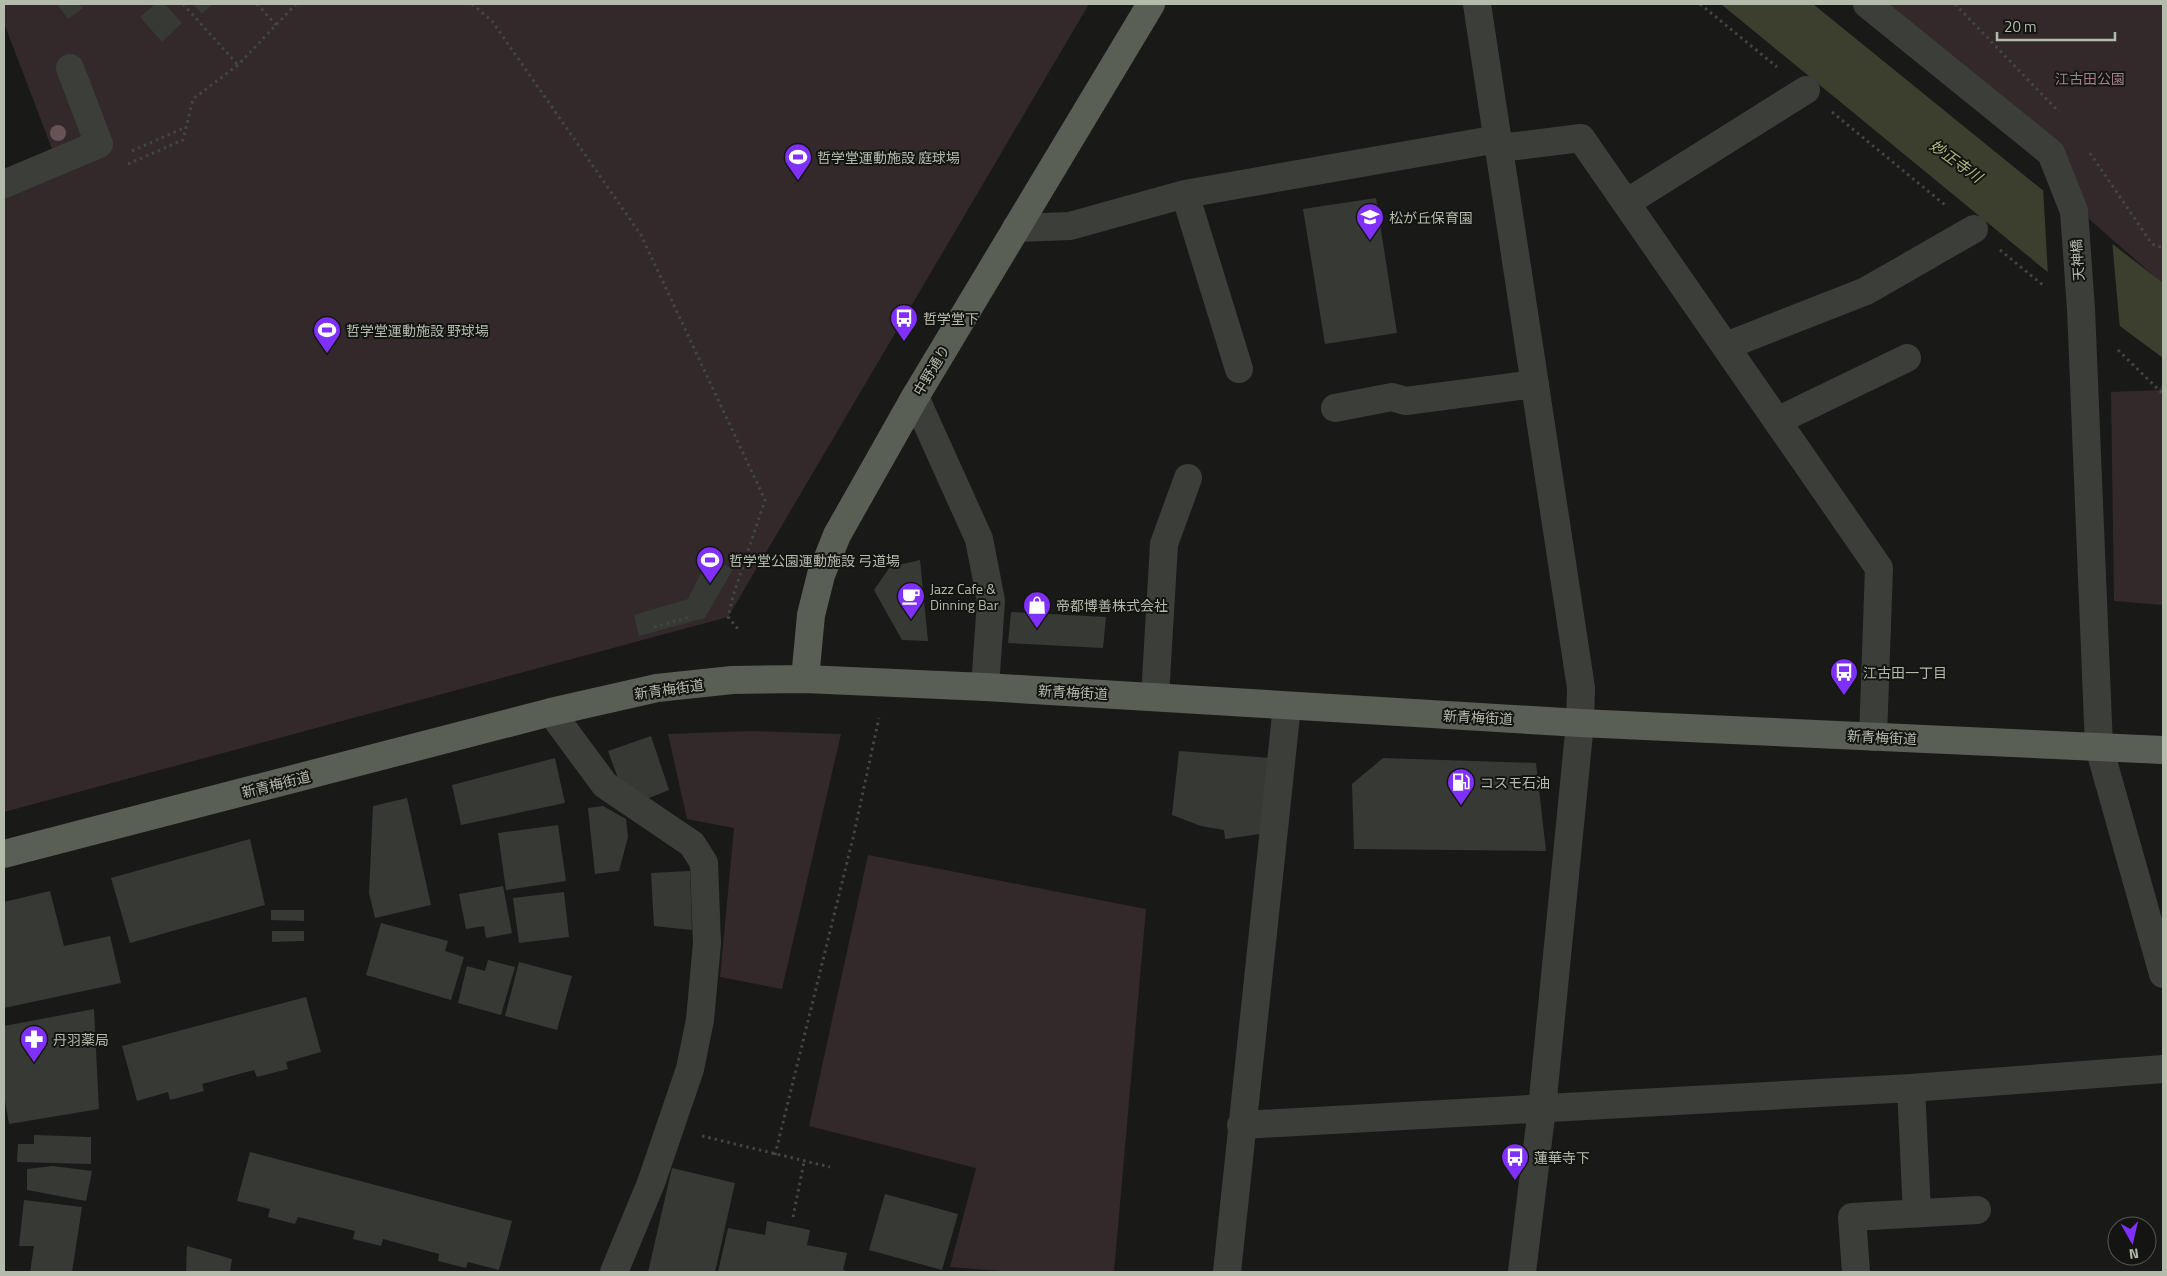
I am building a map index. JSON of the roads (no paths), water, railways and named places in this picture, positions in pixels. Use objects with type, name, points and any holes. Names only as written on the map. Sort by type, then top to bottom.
[{"type":"main road","name":"中野通り","points":[[805,679],[811,615],[821,575],[837,535],[914,397],[1151,4]]},
{"type":"main road","name":"新青梅街道","points":[[4,854],[551,712],[657,688],[732,680],[805,679],[985,687],[1580,723],[2163,750]]},
{"type":"street","points":[[1478,4],[1581,688],[1580,723],[1542,1108],[1522,1272]]},
{"type":"street","name":"天神橋","points":[[1867,4],[2051,153],[2074,211],[2081,312],[2099,747],[2163,974]]},
{"type":"street","points":[[4,184],[99,144],[70,68]]},
{"type":"street","points":[[1626,203],[1806,90]]},
{"type":"street","points":[[1016,228],[1070,226],[1185,194],[1499,144],[1581,138],[1879,568],[1873,737]]},
{"type":"street","points":[[1185,194],[1239,370]]},
{"type":"street","points":[[1726,346],[1866,291],[1974,229]]},
{"type":"street","points":[[1777,421],[1907,358]]},
{"type":"street","points":[[1335,408],[1392,397],[1406,400],[1535,384]]},
{"type":"street","points":[[914,397],[979,539],[991,600],[985,687]]},
{"type":"street","points":[[1155,697],[1164,544],[1188,478]]},
{"type":"street","points":[[1227,1272],[1241,1125],[1287,706]]},
{"type":"street","points":[[551,712],[605,785],[692,844],[704,863],[706,943],[700,1020],[690,1069],[651,1183],[614,1272]]},
{"type":"street","points":[[1241,1125],[1911,1088],[2163,1069]]},
{"type":"street","points":[[1911,1088],[1917,1213]]},
{"type":"street","points":[[1856,1272],[1852,1217],[1977,1210]]},
{"type":"water","name":"妙正寺川","points":[[1721,4],[1813,4],[2035,184],[2163,283],[2163,358],[2050,274]]},
{"type":"place","name":"哲学堂運動施設 庭球場","points":[[798,181]]},
{"type":"place","name":"松が丘保育園","points":[[1370,241]]},
{"type":"place","name":"哲学堂下","points":[[904,342]]},
{"type":"place","name":"哲学堂運動施設 野球場","points":[[327,354]]},
{"type":"place","name":"哲学堂公園運動施設 弓道場","points":[[710,584]]},
{"type":"place","name":"Jazz Cafe & Dinning Bar","points":[[911,620]]},
{"type":"place","name":"帝都博善株式会社","points":[[1037,629]]},
{"type":"place","name":"江古田一丁目","points":[[1844,696]]},
{"type":"place","name":"コスモ石油","points":[[1461,806]]},
{"type":"place","name":"丹羽薬局","points":[[34,1063]]},
{"type":"place","name":"蓮華寺下","points":[[1515,1181]]},
{"type":"park label","name":"江古田公園","points":[[2090,78]]}]
